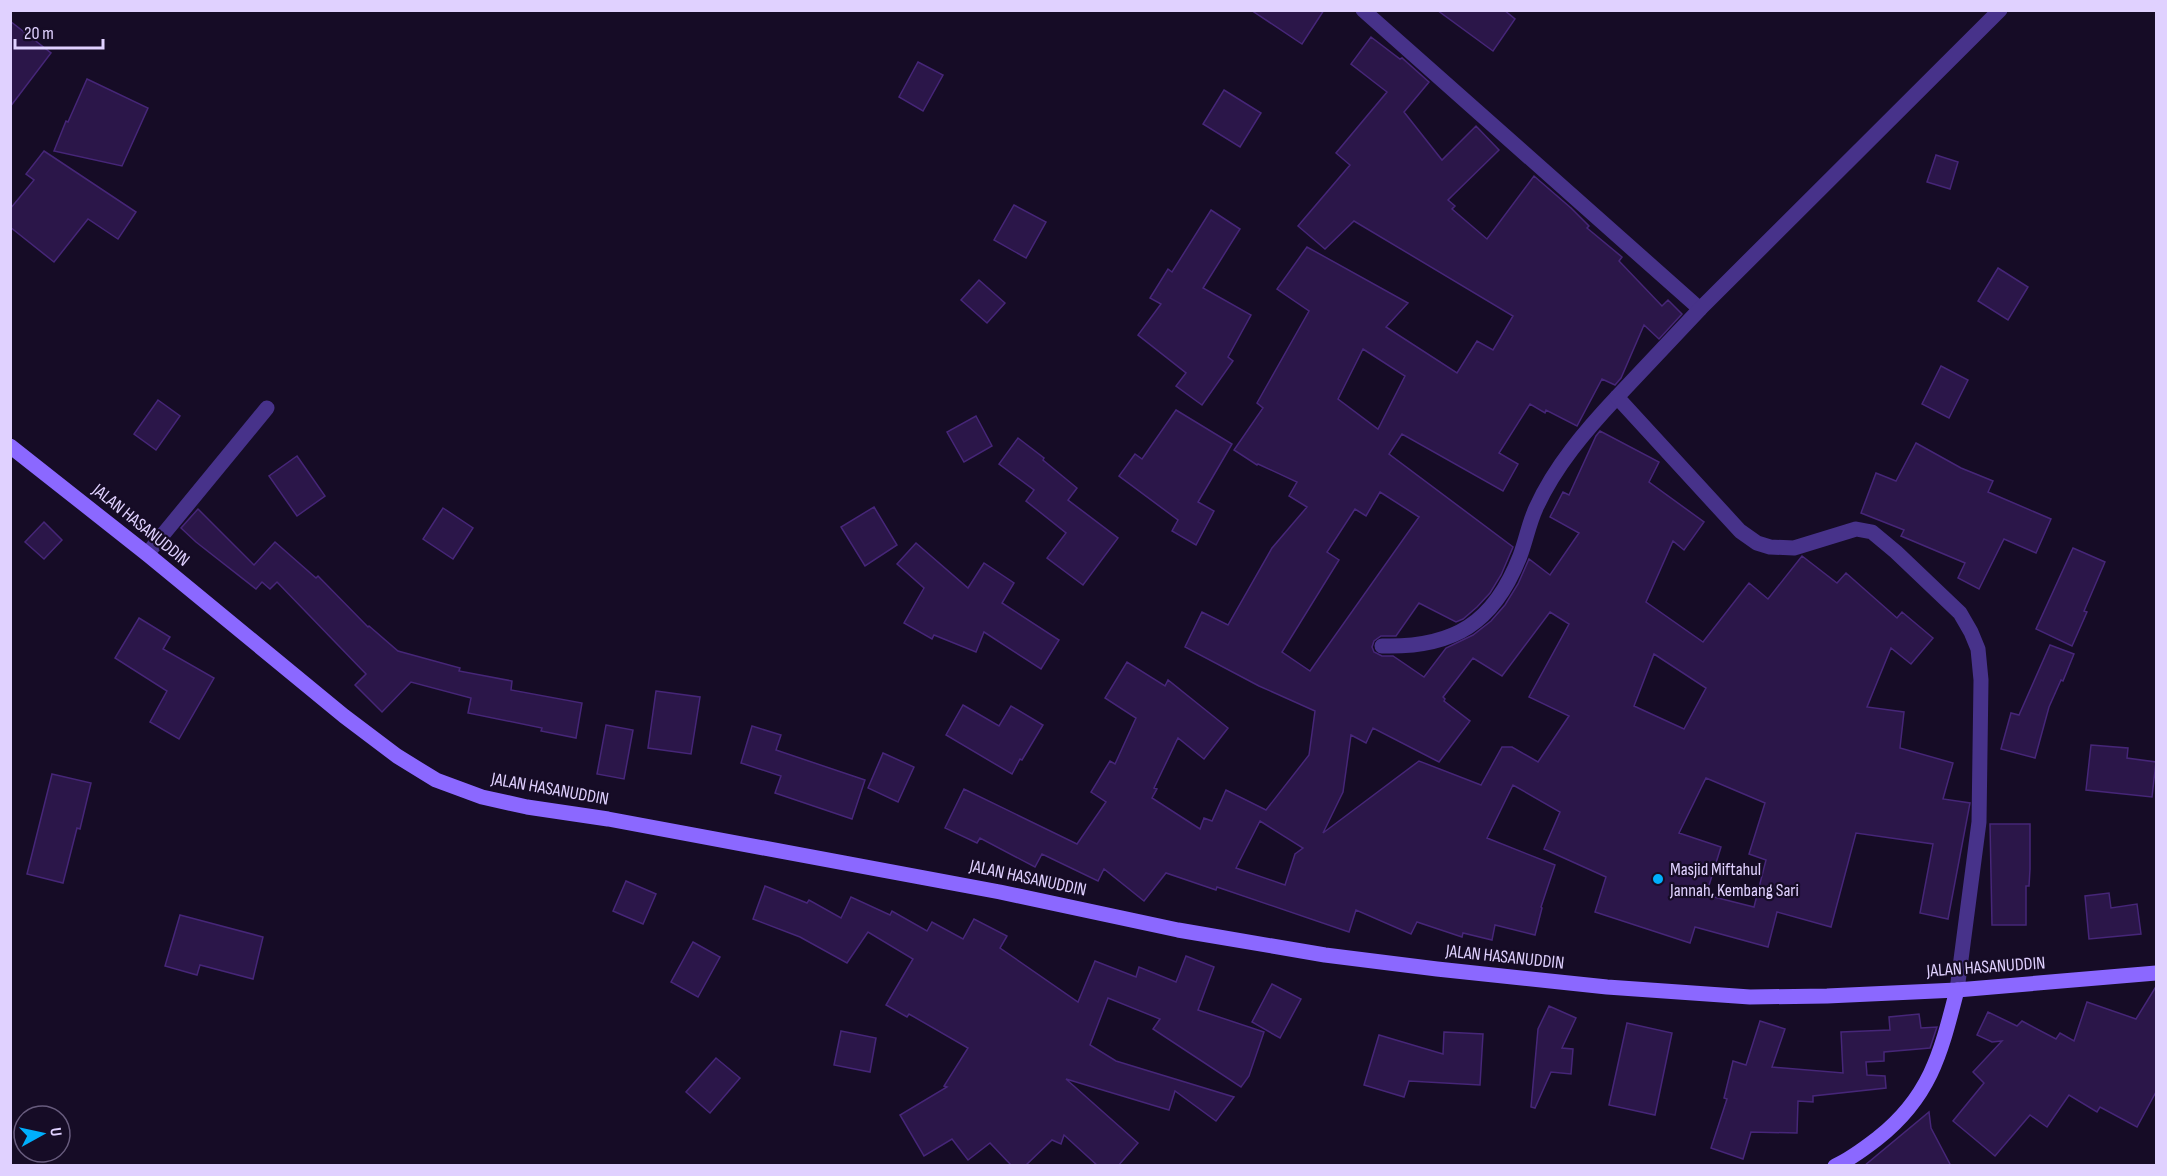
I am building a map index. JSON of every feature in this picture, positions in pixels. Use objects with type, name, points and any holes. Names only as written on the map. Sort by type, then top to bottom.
[{"type":"street","points":[[1363,10],[1700,309]]},
{"type":"street","points":[[1382,646],[1419,644],[1454,635],[1467,629],[1496,603],[1509,582],[1536,509],[1552,477],[1588,428],[1700,309],[2000,10]]},
{"type":"street","points":[[1617,397],[1740,531],[1757,543],[1770,547],[1794,548],[1856,529],[1872,532],[1960,613],[1978,649],[1981,680],[1979,822],[1957,990],[1941,1050],[1916,1101],[1890,1128],[1835,1166]]},
{"type":"street","points":[[147,554],[267,408]]},
{"type":"street","name":"JALAN HASANUDDIN","points":[[10,446],[147,554],[344,716],[397,756],[436,780],[516,805],[608,819],[1000,892],[1178,930],[1325,955],[1607,987],[1750,997],[1827,996],[1957,990],[2157,973]]},
{"type":"building","points":[[1251,10],[1324,10],[1302,44]]},
{"type":"building","points":[[1437,10],[1504,10],[1515,19],[1493,51]]},
{"type":"building","points":[[10,21],[51,53],[10,107]]},
{"type":"building","points":[[1371,37],[1400,59],[1402,58],[1429,82],[1404,112],[1442,160],[1476,126],[1499,150],[1448,200],[1455,206],[1452,209],[1487,239],[1534,176],[1571,208],[1589,226],[1587,228],[1622,257],[1619,261],[1662,306],[1668,300],[1682,314],[1659,339],[1644,325],[1621,378],[1615,385],[1602,379],[1577,426],[1530,404],[1499,453],[1518,464],[1503,491],[1402,434],[1389,454],[1513,547],[1490,593],[1463,619],[1456,622],[1419,603],[1396,636],[1381,636],[1374,641],[1372,647],[1374,652],[1382,656],[1393,656],[1424,677],[1446,648],[1473,635],[1491,621],[1505,605],[1518,584],[1529,559],[1550,575],[1579,533],[1550,517],[1563,492],[1569,495],[1600,431],[1659,462],[1649,482],[1704,522],[1684,550],[1673,541],[1646,602],[1703,642],[1749,583],[1768,599],[1802,556],[1837,583],[1846,573],[1897,618],[1902,612],[1933,638],[1911,664],[1891,648],[1867,707],[1904,712],[1900,748],[1953,763],[1943,799],[1970,803],[1948,919],[1920,913],[1933,844],[1856,833],[1831,927],[1777,912],[1768,947],[1695,927],[1690,943],[1595,912],[1606,877],[1544,849],[1560,812],[1513,785],[1487,838],[1555,865],[1541,907],[1535,935],[1495,925],[1492,940],[1463,933],[1462,937],[1417,922],[1411,934],[1356,910],[1349,932],[1217,887],[1216,890],[1166,873],[1144,901],[1104,869],[1098,881],[1042,854],[1035,867],[980,838],[977,843],[945,828],[964,789],[1077,844],[1106,802],[1091,792],[1110,761],[1115,764],[1136,718],[1105,698],[1127,662],[1165,686],[1168,680],[1228,728],[1204,759],[1178,738],[1154,788],[1157,789],[1152,798],[1200,829],[1204,818],[1212,821],[1226,790],[1266,810],[1309,755],[1315,711],[1259,686],[1185,647],[1202,612],[1228,625],[1272,548],[1307,507],[1289,496],[1297,482],[1257,465],[1234,450],[1263,408],[1257,403],[1309,311],[1277,289],[1307,247],[1408,303],[1386,327],[1457,373],[1477,341],[1493,350],[1513,316],[1354,221],[1325,249],[1298,226],[1350,165],[1336,153],[1387,92],[1351,64]],"holes":[[[1363,349],[1405,376],[1378,429],[1338,399]],[[1380,492],[1419,517],[1310,671],[1282,652],[1339,560],[1327,552],[1355,509],[1366,516]],[[1550,612],[1569,624],[1529,697],[1569,716],[1538,762],[1512,747],[1502,747],[1481,785],[1419,761],[1323,833],[1343,792],[1351,735],[1366,743],[1373,728],[1439,762],[1470,721],[1444,701],[1443,697],[1473,658],[1502,676]],[[1654,654],[1706,688],[1684,729],[1634,706]],[[1706,778],[1765,803],[1749,854],[1766,860],[1754,907],[1706,895],[1721,847],[1679,833]],[[1260,821],[1303,848],[1295,854],[1285,885],[1236,868]]]},
{"type":"building","points":[[918,62],[943,75],[923,111],[899,97]]},
{"type":"building","points":[[87,79],[148,108],[122,166],[54,151]]},
{"type":"building","points":[[1224,90],[1261,113],[1240,147],[1203,124]]},
{"type":"building","points":[[44,151],[136,212],[118,239],[88,219],[54,262],[10,227],[10,209],[34,180],[26,174]]},
{"type":"building","points":[[1936,155],[1958,162],[1950,189],[1927,182]]},
{"type":"building","points":[[1014,205],[1046,222],[1026,258],[994,240]]},
{"type":"building","points":[[1211,210],[1240,229],[1203,288],[1251,315],[1228,357],[1233,361],[1202,405],[1176,386],[1186,373],[1138,335],[1161,304],[1150,298],[1168,269],[1172,272]]},
{"type":"building","points":[[1998,268],[2028,287],[2008,320],[1978,301]]},
{"type":"building","points":[[979,280],[1005,303],[987,323],[961,300]]},
{"type":"building","points":[[1941,366],[1968,380],[1949,418],[1922,404]]},
{"type":"building","points":[[158,400],[180,416],[156,450],[134,434]]},
{"type":"building","points":[[1176,410],[1232,444],[1198,502],[1214,511],[1196,545],[1172,531],[1178,520],[1119,476],[1135,454],[1142,459]]},
{"type":"building","points":[[976,416],[992,446],[964,462],[947,432]]},
{"type":"building","points":[[1018,438],[1077,488],[1068,500],[1118,538],[1083,585],[1047,558],[1066,533],[1026,501],[1034,490],[999,464]]},
{"type":"building","points":[[1916,443],[1961,468],[1993,481],[1988,492],[2051,519],[2036,553],[2004,539],[1979,589],[1958,578],[1965,563],[1901,536],[1904,530],[1861,513],[1876,473],[1896,481]]},
{"type":"building","points":[[297,456],[325,496],[297,516],[269,476]]},
{"type":"building","points":[[874,507],[897,545],[865,566],[841,527]]},
{"type":"building","points":[[443,508],[473,528],[453,559],[423,539]]},
{"type":"building","points":[[198,509],[254,565],[275,542],[316,578],[318,576],[368,627],[398,651],[460,668],[459,671],[512,681],[511,690],[582,703],[576,738],[541,731],[542,728],[468,713],[471,698],[411,682],[382,712],[355,685],[366,674],[277,582],[270,589],[262,582],[256,589],[181,528]]},
{"type":"building","points":[[44,522],[62,540],[44,559],[25,542]]},
{"type":"building","points":[[916,543],[968,588],[984,563],[1014,583],[1002,603],[1059,640],[1041,669],[984,632],[976,652],[934,635],[932,639],[904,623],[924,588],[897,564]]},
{"type":"building","points":[[2073,548],[2105,562],[2072,646],[2036,629]]},
{"type":"building","points":[[139,618],[170,637],[163,649],[214,678],[179,739],[150,722],[167,691],[115,658]]},
{"type":"building","points":[[2050,645],[2074,654],[2049,707],[2035,758],[2001,749],[2011,713],[2019,715]]},
{"type":"building","points":[[656,691],[700,697],[691,754],[648,748]]},
{"type":"building","points":[[963,705],[999,726],[1011,706],[1043,725],[1012,774],[946,735]]},
{"type":"building","points":[[606,725],[633,730],[624,779],[597,774]]},
{"type":"building","points":[[752,726],[781,735],[776,750],[865,780],[852,819],[775,793],[781,776],[741,763]]},
{"type":"building","points":[[2091,745],[2128,748],[2127,758],[2156,762],[2152,797],[2086,790]]},
{"type":"building","points":[[883,753],[914,767],[898,802],[868,788]]},
{"type":"building","points":[[52,774],[91,783],[80,829],[77,828],[63,883],[27,874]]},
{"type":"building","points":[[1990,824],[2030,824],[2026,925],[1992,925]]},
{"type":"building","points":[[626,881],[656,894],[643,924],[613,911]]},
{"type":"building","points":[[765,886],[807,903],[809,900],[841,918],[851,897],[890,915],[892,911],[927,931],[932,922],[963,939],[974,919],[1007,936],[1000,948],[1078,1002],[1095,961],[1136,977],[1139,967],[1176,982],[1186,956],[1214,967],[1198,1010],[1264,1032],[1249,1076],[1241,1087],[1153,1029],[1160,1019],[1108,998],[1090,1045],[1116,1061],[1234,1097],[1216,1121],[1175,1091],[1169,1110],[1066,1079],[1138,1143],[1118,1166],[1098,1166],[1064,1135],[1061,1144],[1052,1140],[1025,1166],[1012,1166],[990,1143],[968,1160],[952,1139],[924,1156],[900,1115],[947,1087],[944,1086],[968,1048],[909,1014],[907,1017],[886,1005],[913,959],[868,932],[847,963],[800,937],[753,919]]},
{"type":"building","points":[[2109,893],[2111,908],[2137,904],[2141,934],[2089,939],[2085,896]]},
{"type":"building","points":[[180,915],[263,937],[253,979],[200,965],[197,975],[165,966]]},
{"type":"building","points":[[693,942],[720,957],[698,997],[671,982]]},
{"type":"building","points":[[1272,984],[1301,999],[1280,1038],[1252,1022]]},
{"type":"building","points":[[2157,985],[2157,1090],[2137,1127],[2100,1107],[2097,1112],[2069,1095],[2047,1127],[2030,1115],[1995,1156],[1953,1121],[1984,1083],[1973,1072],[2002,1041],[1992,1042],[1977,1035],[1988,1012],[2017,1026],[2022,1021],[2056,1039],[2060,1033],[2074,1041],[2087,1002],[2136,1019]]},
{"type":"building","points":[[1549,1006],[1576,1018],[1562,1048],[1573,1049],[1571,1074],[1551,1072],[1535,1108],[1531,1107],[1538,1029]]},
{"type":"building","points":[[1919,1014],[1921,1028],[1937,1027],[1930,1048],[1884,1052],[1884,1061],[1866,1062],[1867,1075],[1885,1076],[1886,1088],[1813,1096],[1813,1102],[1798,1101],[1797,1133],[1751,1132],[1743,1159],[1711,1148],[1727,1099],[1724,1098],[1733,1061],[1746,1065],[1760,1021],[1785,1029],[1772,1067],[1843,1073],[1841,1032],[1890,1030],[1889,1017]]},
{"type":"building","points":[[1627,1023],[1672,1033],[1655,1115],[1609,1105]]},
{"type":"building","points":[[841,1031],[876,1038],[870,1072],[834,1065]]},
{"type":"building","points":[[1444,1032],[1483,1034],[1480,1085],[1409,1081],[1404,1097],[1364,1085],[1379,1035],[1443,1054]]},
{"type":"building","points":[[716,1058],[740,1078],[710,1113],[686,1092]]},
{"type":"building","points":[[1929,1112],[1931,1128],[1951,1166],[1864,1166]]},
{"type":"place","name":"Masjid Miftahul Jannah, Kembang Sari","points":[[1658,879]]}]
